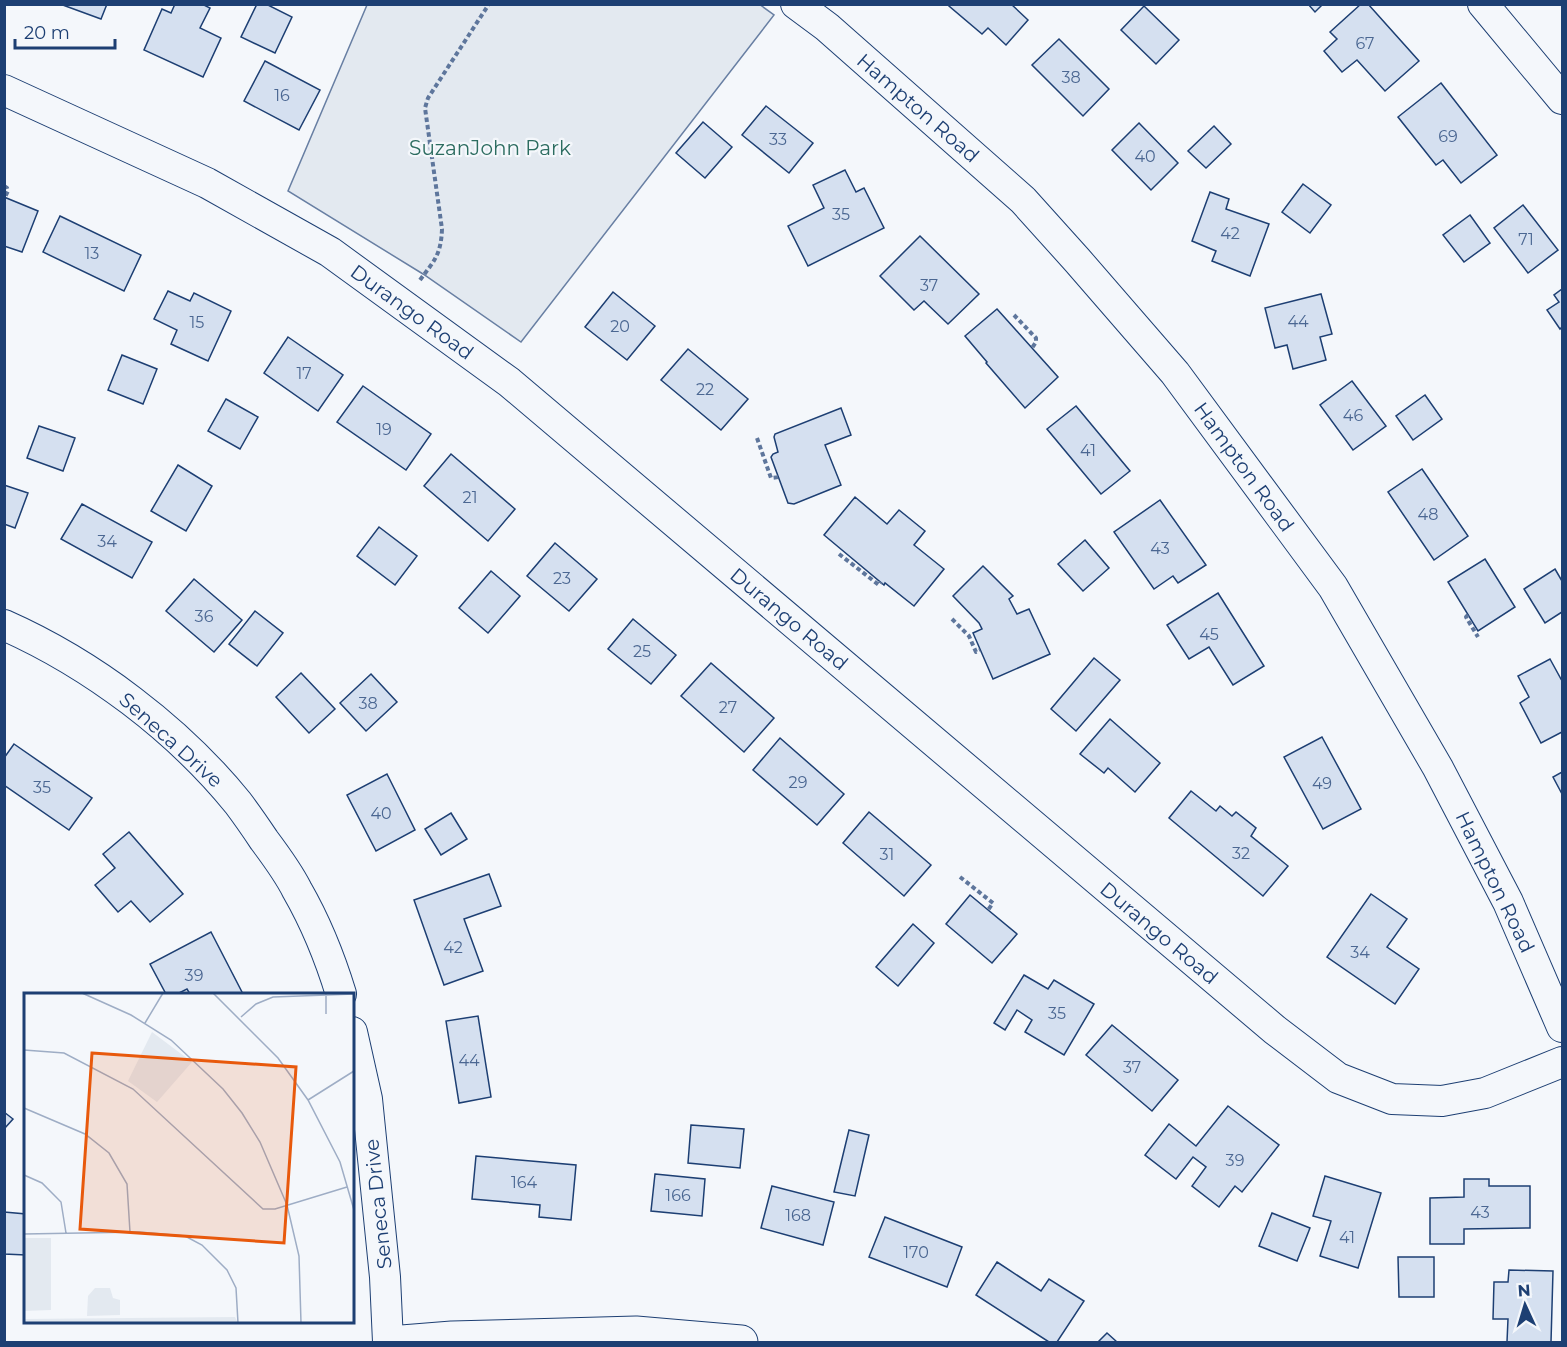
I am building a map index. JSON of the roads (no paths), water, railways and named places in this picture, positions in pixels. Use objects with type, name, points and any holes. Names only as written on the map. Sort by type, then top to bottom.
[{"type":"street","name":"Hampton Road","points":[[796,4],[827,27],[1023,200],[1175,373],[1333,587],[1438,768],[1508,902],[1563,1027]]},
{"type":"street","points":[[1483,4],[1563,99]]},
{"type":"street","name":"Durango Road","points":[[4,90],[207,183],[330,252],[509,382],[1275,1030],[1338,1078],[1392,1099],[1442,1101],[1485,1093],[1563,1062]]},
{"type":"street","name":"Seneca Drive","points":[[4,625],[38,641],[102,679],[144,711],[188,750],[239,804],[296,888],[312,918],[341,993]]},
{"type":"street","name":"Seneca Drive","points":[[354,1041],[367,1099],[385,1277],[388,1342]]},
{"type":"street","points":[[402,1342],[452,1338],[636,1333],[741,1342]]},
{"type":"park label","name":"SuzanJohn Park","points":[[490,148]]}]
